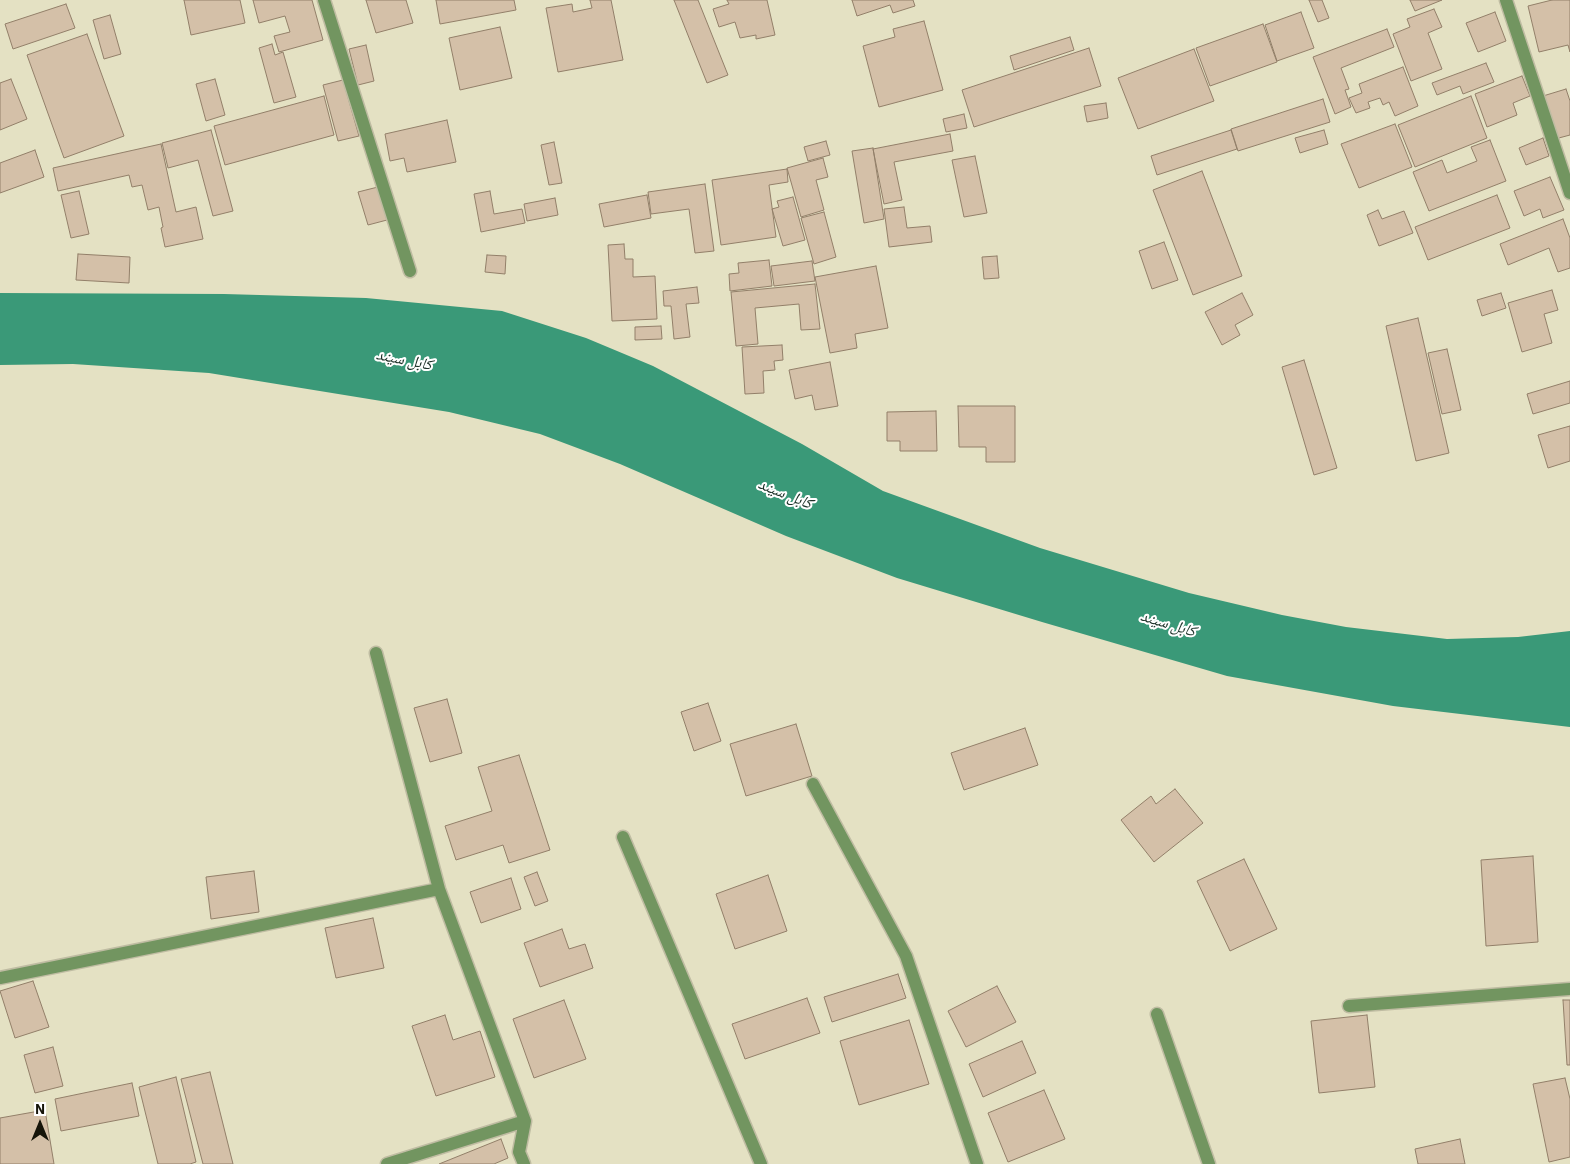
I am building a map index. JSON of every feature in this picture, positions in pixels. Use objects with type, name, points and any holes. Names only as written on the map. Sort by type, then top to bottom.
[{"type":"street","points":[[324,0],[410,271]]},
{"type":"street","points":[[1506,0],[1570,193]]},
{"type":"street","points":[[376,653],[439,888],[525,1121],[519,1152],[524,1164]]},
{"type":"street","points":[[813,784],[906,956],[977,1164]]},
{"type":"street","points":[[622,837],[760,1164]]},
{"type":"street","points":[[0,978],[439,888]]},
{"type":"street","points":[[1349,1006],[1570,989]]},
{"type":"street","points":[[1157,1014],[1209,1164]]},
{"type":"street","points":[[387,1164],[525,1121]]},
{"type":"water","name":"کابل سيند","points":[[0,293],[224,294],[366,298],[502,311],[586,338],[653,366],[802,444],[883,491],[1040,548],[1189,593],[1282,615],[1346,627],[1447,639],[1518,637],[1570,631],[1570,727],[1393,706],[1227,676],[897,578],[786,536],[620,464],[540,434],[449,412],[209,373],[73,364],[0,365]]},
{"type":"building","points":[[184,0],[240,0],[245,23],[191,35]]},
{"type":"building","points":[[253,0],[312,0],[323,40],[279,52],[274,36],[290,32],[285,16],[259,23]]},
{"type":"building","points":[[366,0],[406,0],[413,23],[376,33]]},
{"type":"building","points":[[436,0],[514,0],[516,10],[440,24]]},
{"type":"building","points":[[590,0],[611,0],[623,60],[558,72],[546,8],[572,4],[573,12],[592,8]]},
{"type":"building","points":[[674,0],[698,0],[728,75],[707,83]]},
{"type":"building","points":[[727,0],[767,0],[775,35],[756,39],[756,35],[740,38],[735,22],[719,27],[713,9],[729,4]]},
{"type":"building","points":[[852,0],[913,0],[915,6],[893,13],[890,5],[857,16]]},
{"type":"building","points":[[1309,0],[1322,0],[1329,18],[1318,22]]},
{"type":"building","points":[[1410,0],[1442,0],[1415,11]]},
{"type":"building","points":[[1552,0],[1570,0],[1570,52],[1568,45],[1539,52],[1528,6]]},
{"type":"building","points":[[66,4],[75,28],[13,49],[5,24]]},
{"type":"building","points":[[1434,9],[1442,27],[1428,33],[1442,69],[1411,81],[1393,34],[1410,27],[1407,19]]},
{"type":"building","points":[[1301,12],[1314,48],[1277,61],[1265,25]]},
{"type":"building","points":[[1495,12],[1506,41],[1478,52],[1466,23]]},
{"type":"building","points":[[110,15],[121,54],[104,59],[93,20]]},
{"type":"building","points":[[924,21],[943,90],[879,107],[863,46],[895,37],[893,29]]},
{"type":"building","points":[[1263,24],[1277,62],[1210,86],[1196,48]]},
{"type":"building","points":[[500,27],[512,78],[460,90],[449,38]]},
{"type":"building","points":[[1387,29],[1394,47],[1341,68],[1349,89],[1345,90],[1351,107],[1335,114],[1313,57]]},
{"type":"building","points":[[87,34],[124,136],[64,158],[27,55]]},
{"type":"building","points":[[1070,37],[1074,50],[1014,70],[1010,56]]},
{"type":"building","points":[[272,44],[275,55],[283,52],[296,97],[274,103],[259,48]]},
{"type":"building","points":[[366,45],[374,81],[358,85],[349,49]]},
{"type":"building","points":[[1089,48],[1101,86],[974,127],[962,90]]},
{"type":"building","points":[[1194,49],[1214,101],[1138,129],[1118,78]]},
{"type":"building","points":[[1486,63],[1494,82],[1463,94],[1460,86],[1437,95],[1432,83]]},
{"type":"building","points":[[1403,67],[1418,106],[1395,116],[1389,102],[1383,105],[1380,98],[1368,102],[1370,108],[1356,113],[1349,98],[1362,93],[1359,84]]},
{"type":"building","points":[[1522,76],[1530,96],[1513,103],[1517,115],[1487,127],[1475,94]]},
{"type":"building","points":[[11,79],[27,119],[0,130],[0,83]]},
{"type":"building","points":[[215,79],[225,115],[206,121],[196,84]]},
{"type":"building","points":[[343,80],[359,136],[338,141],[323,85]]},
{"type":"building","points":[[1566,89],[1570,101],[1570,135],[1555,139],[1543,96]]},
{"type":"building","points":[[324,96],[334,135],[225,165],[214,126]]},
{"type":"building","points":[[1471,96],[1487,138],[1415,167],[1398,125]]},
{"type":"building","points":[[1323,99],[1330,122],[1238,151],[1231,129]]},
{"type":"building","points":[[1106,103],[1108,118],[1087,122],[1084,106]]},
{"type":"building","points":[[964,114],[967,128],[946,132],[943,119]]},
{"type":"building","points":[[447,120],[456,162],[407,172],[404,158],[390,161],[385,134]]},
{"type":"building","points":[[1395,124],[1412,167],[1359,188],[1341,144]]},
{"type":"building","points":[[211,130],[233,211],[213,216],[198,160],[168,168],[162,143]]},
{"type":"building","points":[[1231,130],[1237,149],[1157,175],[1151,156]]},
{"type":"building","points":[[1324,130],[1328,144],[1300,153],[1295,138]]},
{"type":"building","points":[[950,134],[953,151],[894,162],[902,200],[884,204],[873,149]]},
{"type":"building","points":[[1543,138],[1549,156],[1526,165],[1519,148]]},
{"type":"building","points":[[1490,140],[1506,181],[1429,211],[1413,172],[1442,160],[1447,173],[1477,161],[1471,147]]},
{"type":"building","points":[[826,141],[830,155],[808,161],[804,147]]},
{"type":"building","points":[[554,142],[562,183],[549,185],[541,145]]},
{"type":"building","points":[[161,144],[176,212],[196,207],[203,239],[165,247],[159,207],[148,210],[142,185],[132,187],[129,175],[58,191],[53,168]]},
{"type":"building","points":[[873,148],[884,219],[864,223],[852,151]]},
{"type":"building","points":[[35,150],[44,177],[0,193],[0,163]]},
{"type":"building","points":[[975,156],[987,213],[964,217],[952,160]]},
{"type":"building","points":[[823,158],[828,177],[816,180],[824,210],[801,217],[787,168]]},
{"type":"building","points":[[787,169],[788,182],[769,185],[776,237],[721,245],[712,180]]},
{"type":"building","points":[[1202,171],[1242,276],[1193,295],[1153,190]]},
{"type":"building","points":[[1550,177],[1564,210],[1543,218],[1540,209],[1524,216],[1514,191]]},
{"type":"building","points":[[705,184],[714,251],[695,253],[689,209],[651,214],[648,192]]},
{"type":"building","points":[[378,187],[387,220],[368,225],[358,192]]},
{"type":"building","points":[[79,191],[89,234],[71,238],[61,195]]},
{"type":"building","points":[[490,191],[494,214],[522,209],[525,223],[481,232],[474,194]]},
{"type":"building","points":[[647,195],[651,218],[604,227],[599,204]]},
{"type":"building","points":[[1497,195],[1510,228],[1428,260],[1415,227]]},
{"type":"building","points":[[793,197],[805,240],[783,246],[772,209],[779,207],[777,201]]},
{"type":"building","points":[[555,198],[558,215],[527,221],[524,204]]},
{"type":"building","points":[[904,207],[907,228],[930,226],[932,242],[889,247],[884,209]]},
{"type":"building","points":[[1378,210],[1382,219],[1404,211],[1413,233],[1379,246],[1367,215]]},
{"type":"building","points":[[824,212],[836,257],[814,264],[801,218]]},
{"type":"building","points":[[1563,219],[1570,238],[1570,268],[1558,272],[1549,248],[1508,265],[1500,244]]},
{"type":"building","points":[[1164,242],[1178,280],[1152,289],[1139,251]]},
{"type":"building","points":[[624,244],[625,259],[633,259],[633,277],[655,276],[657,319],[612,321],[608,245]]},
{"type":"building","points":[[78,254],[130,257],[129,283],[76,280]]},
{"type":"building","points":[[487,255],[506,256],[505,274],[485,272]]},
{"type":"building","points":[[997,256],[999,278],[984,279],[982,257]]},
{"type":"building","points":[[769,260],[772,286],[730,291],[729,274],[739,273],[738,263]]},
{"type":"building","points":[[812,261],[815,281],[774,286],[771,266]]},
{"type":"building","points":[[876,266],[888,328],[855,334],[857,348],[830,353],[815,277]]},
{"type":"building","points":[[815,284],[820,329],[801,330],[799,304],[755,308],[758,344],[736,346],[731,292]]},
{"type":"building","points":[[697,287],[699,303],[686,304],[690,337],[674,339],[671,306],[664,306],[663,291]]},
{"type":"building","points":[[1552,290],[1558,310],[1544,314],[1552,343],[1522,352],[1508,303]]},
{"type":"building","points":[[1242,293],[1253,315],[1235,325],[1240,335],[1222,345],[1205,312]]},
{"type":"building","points":[[1501,293],[1506,308],[1482,316],[1477,300]]},
{"type":"building","points":[[1418,318],[1449,453],[1416,461],[1386,326]]},
{"type":"building","points":[[661,326],[662,339],[635,340],[635,327]]},
{"type":"building","points":[[782,345],[783,360],[774,361],[775,370],[763,371],[764,393],[745,394],[742,347]]},
{"type":"building","points":[[1447,349],[1461,410],[1442,414],[1428,353]]},
{"type":"building","points":[[1304,360],[1337,468],[1314,475],[1282,367]]},
{"type":"building","points":[[830,362],[838,406],[815,410],[812,395],[795,399],[789,370]]},
{"type":"building","points":[[1570,381],[1570,403],[1533,414],[1527,394]]},
{"type":"building","points":[[958,406],[1015,406],[1015,462],[986,462],[986,447],[959,447]]},
{"type":"building","points":[[936,411],[937,451],[900,451],[900,441],[887,441],[887,412]]},
{"type":"building","points":[[1570,426],[1570,461],[1548,468],[1538,435]]},
{"type":"building","points":[[447,699],[462,753],[430,762],[414,708]]},
{"type":"building","points":[[708,703],[721,741],[694,751],[681,712]]},
{"type":"building","points":[[796,724],[812,776],[746,796],[730,744]]},
{"type":"building","points":[[1025,728],[1038,765],[964,790],[951,753]]},
{"type":"building","points":[[519,755],[550,850],[509,863],[503,845],[456,860],[445,826],[492,811],[478,767]]},
{"type":"building","points":[[1175,789],[1203,823],[1154,862],[1121,820],[1151,796],[1156,804]]},
{"type":"building","points":[[1533,856],[1538,942],[1486,946],[1481,860]]},
{"type":"building","points":[[1244,859],[1277,929],[1230,951],[1197,881]]},
{"type":"building","points":[[254,871],[259,912],[211,919],[206,877]]},
{"type":"building","points":[[537,872],[548,901],[535,906],[524,877]]},
{"type":"building","points":[[768,875],[787,931],[735,949],[716,894]]},
{"type":"building","points":[[511,878],[521,909],[481,923],[470,892]]},
{"type":"building","points":[[373,918],[384,968],[336,978],[325,928]]},
{"type":"building","points":[[562,929],[569,949],[585,944],[593,968],[540,987],[524,943]]},
{"type":"building","points":[[898,974],[906,998],[832,1022],[824,997]]},
{"type":"building","points":[[33,981],[49,1027],[15,1038],[0,991]]},
{"type":"building","points":[[997,986],[1016,1022],[966,1047],[948,1011]]},
{"type":"building","points":[[807,998],[820,1033],[745,1059],[732,1024]]},
{"type":"building","points":[[564,1000],[586,1059],[534,1078],[513,1019]]},
{"type":"building","points":[[1563,1000],[1570,1000],[1570,1065],[1567,1065]]},
{"type":"building","points":[[445,1015],[453,1040],[480,1031],[495,1077],[436,1096],[412,1026]]},
{"type":"building","points":[[1367,1015],[1375,1087],[1319,1093],[1311,1021]]},
{"type":"building","points":[[909,1020],[929,1084],[859,1105],[840,1041]]},
{"type":"building","points":[[1022,1041],[1036,1073],[983,1097],[969,1064]]},
{"type":"building","points":[[53,1047],[63,1086],[35,1093],[24,1055]]},
{"type":"building","points":[[210,1072],[233,1164],[203,1164],[181,1079]]},
{"type":"building","points":[[176,1077],[196,1162],[190,1164],[158,1164],[139,1087]]},
{"type":"building","points":[[1565,1078],[1570,1099],[1570,1157],[1549,1162],[1533,1084]]},
{"type":"building","points":[[132,1083],[139,1116],[61,1131],[55,1099]]},
{"type":"building","points":[[1044,1090],[1065,1139],[1008,1162],[988,1113]]},
{"type":"building","points":[[45,1110],[54,1164],[0,1164],[0,1118]]},
{"type":"building","points":[[501,1139],[508,1158],[494,1164],[439,1164]]},
{"type":"building","points":[[1460,1139],[1465,1164],[1418,1164],[1415,1149]]}]
